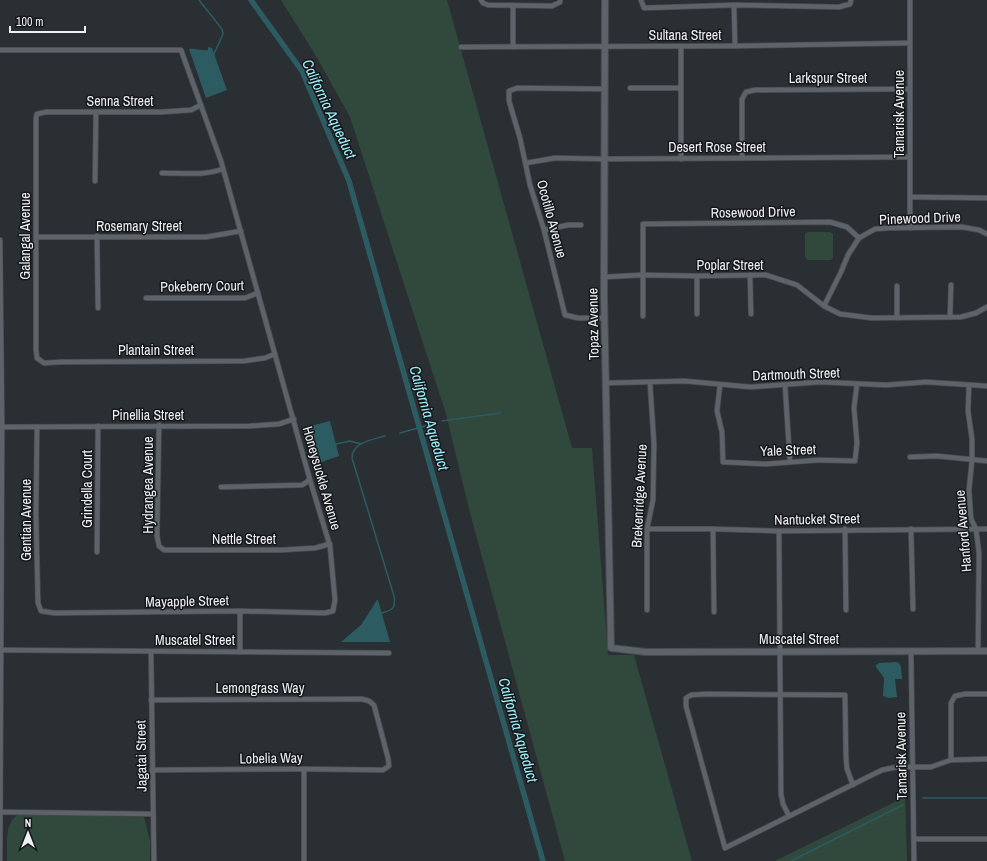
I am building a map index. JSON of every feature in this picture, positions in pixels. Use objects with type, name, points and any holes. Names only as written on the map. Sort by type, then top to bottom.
[{"type":"street","name":"Topaz Avenue","points":[[605,0],[604,318],[611,648]]},
{"type":"street","points":[[640,0],[644,8],[734,6],[839,7],[851,2]]},
{"type":"street","name":"Tamarisk Avenue","points":[[910,0],[910,228]]},
{"type":"street","points":[[482,2],[488,5],[552,6],[560,1]]},
{"type":"street","points":[[513,5],[513,47]]},
{"type":"street","points":[[734,6],[735,46]]},
{"type":"street","name":"Sultana Street","points":[[461,47],[735,46],[910,43]]},
{"type":"street","points":[[681,46],[681,159]]},
{"type":"street","name":"Honeysuckle Avenue","points":[[0,50],[182,50],[223,169],[310,480],[330,544],[335,600],[333,611]]},
{"type":"street","name":"Ocotillo Avenue","points":[[604,318],[578,318],[565,315],[544,230],[530,185],[520,138],[509,101],[509,91],[516,88],[605,89]]},
{"type":"street","points":[[630,88],[681,88]]},
{"type":"street","name":"Larkspur Street","points":[[742,158],[742,99],[746,92],[755,90],[910,89]]},
{"type":"street","name":"Senna Street","points":[[37,114],[46,112],[161,112],[191,110],[201,105]]},
{"type":"street","points":[[95,181],[96,112]]},
{"type":"street","name":"Galangal Avenue","points":[[37,114],[37,358]]},
{"type":"street","name":"Desert Rose Street","points":[[526,163],[555,158],[681,159],[910,157]]},
{"type":"street","points":[[162,173],[201,174],[223,169]]},
{"type":"street","points":[[910,197],[987,198]]},
{"type":"street","name":"Rosewood Drive","points":[[642,275],[643,224],[830,222],[847,227],[859,238]]},
{"type":"street","points":[[544,230],[568,225],[582,225]]},
{"type":"street","name":"Pinewood Drive","points":[[859,238],[875,230],[889,228],[962,227],[979,230],[987,234]]},
{"type":"street","name":"Rosemary Street","points":[[36,237],[206,237],[241,231]]},
{"type":"street","points":[[97,236],[98,308]]},
{"type":"street","points":[[824,306],[848,255],[859,238]]},
{"type":"street","points":[[0,240],[2,427],[0,861]]},
{"type":"street","points":[[642,275],[643,316]]},
{"type":"street","name":"Poplar Street","points":[[604,277],[642,275],[766,275],[797,285],[824,306],[840,314],[872,318],[961,317],[976,313],[987,307]]},
{"type":"street","points":[[750,275],[750,314]]},
{"type":"street","points":[[697,276],[697,314]]},
{"type":"street","points":[[897,286],[897,318]]},
{"type":"street","points":[[950,317],[952,286]]},
{"type":"street","name":"Pokeberry Court","points":[[146,298],[245,298],[258,293]]},
{"type":"street","name":"Plantain Street","points":[[37,358],[44,363],[244,361],[265,358],[275,354]]},
{"type":"street","name":"Dartmouth Street","points":[[606,383],[684,381],[751,387],[820,382],[886,385],[926,382],[987,386]]},
{"type":"street","name":"Brekenridge Avenue","points":[[647,610],[647,529],[653,500],[654,457],[650,383]]},
{"type":"street","name":"Yale Street","points":[[720,385],[717,411],[722,432],[723,462],[766,464],[819,460],[855,460],[857,443],[854,408],[857,384]]},
{"type":"street","points":[[785,385],[790,462]]},
{"type":"street","name":"Hanford Avenue","points":[[969,385],[968,411],[972,439],[969,496],[971,519],[976,529],[979,553],[978,651]]},
{"type":"street","name":"Pinellia Street","points":[[2,427],[159,425],[250,426],[279,424],[294,419]]},
{"type":"street","name":"Hydrangea Avenue","points":[[159,425],[157,536],[159,546]]},
{"type":"street","name":"Grindella Court","points":[[98,426],[98,552]]},
{"type":"street","name":"Gentian Avenue","points":[[37,427],[36,515],[38,603],[41,611]]},
{"type":"street","points":[[910,457],[937,456],[987,461]]},
{"type":"street","points":[[221,487],[302,485],[310,480]]},
{"type":"street","name":"Nantucket Street","points":[[647,529],[987,529]]},
{"type":"street","points":[[713,529],[714,612]]},
{"type":"street","points":[[845,529],[846,610]]},
{"type":"street","points":[[911,529],[913,609]]},
{"type":"street","points":[[779,530],[781,794],[783,804],[789,816]]},
{"type":"street","name":"Nettle Street","points":[[159,546],[164,550],[282,550],[315,548],[330,544]]},
{"type":"street","name":"Mayapple Street","points":[[41,611],[54,613],[240,611],[325,613],[333,611]]},
{"type":"street","points":[[240,611],[240,652]]},
{"type":"street","name":"Muscatel Street","points":[[611,648],[646,652],[987,651]]},
{"type":"street","name":"Muscatel Street","points":[[0,650],[389,653]]},
{"type":"street","name":"Tamarisk Avenue","points":[[911,651],[914,861]]},
{"type":"street","name":"Jagatai Street","points":[[151,652],[154,861]]},
{"type":"street","points":[[853,785],[846,758],[845,695],[780,694],[691,696],[686,698],[686,706],[725,848],[853,785],[882,770],[897,767],[931,767],[952,760],[987,759]]},
{"type":"street","points":[[952,760],[951,703],[955,696],[965,694],[987,694]]},
{"type":"street","name":"Lemongrass Way","points":[[151,700],[362,699],[369,701],[374,705],[389,766]]},
{"type":"street","name":"Lobelia Way","points":[[152,770],[383,770],[389,766]]},
{"type":"street","points":[[304,769],[304,861]]},
{"type":"street","points":[[0,812],[153,814]]},
{"type":"street","points":[[914,839],[987,839]]},
{"type":"green space","points":[[281,0],[447,0],[572,448],[592,448],[608,655],[634,655],[692,861],[565,861],[470,513],[446,414],[350,117],[316,56]]},
{"type":"green space","points":[[808,232],[830,232],[833,234],[833,257],[831,260],[808,260],[805,257],[805,234]]},
{"type":"green space","points":[[905,797],[907,861],[775,861]]},
{"type":"green space","points":[[19,814],[144,817],[150,841],[150,861],[7,861],[8,829],[14,818]]},
{"type":"water","points":[[208,47],[212,48],[227,90],[206,98],[189,49],[208,50]]},
{"type":"water","points":[[330,421],[339,456],[313,465],[303,428]]},
{"type":"water","points":[[377,600],[390,642],[341,642],[361,625]]},
{"type":"water","points":[[879,663],[899,663],[901,667],[902,679],[895,679],[897,697],[888,698],[883,696],[884,678],[876,665]]},
{"type":"waterway","points":[[199,0],[222,29],[223,34],[214,54]]},
{"type":"waterway","name":"California Aqueduct","points":[[251,0],[302,71],[349,181],[543,861]]},
{"type":"waterway","points":[[442,421],[500,413]]},
{"type":"waterway","name":"California Aqueduct","points":[[400,433],[436,423]]},
{"type":"waterway","points":[[382,613],[393,608],[395,603],[394,596],[352,458],[355,448],[359,445],[369,440],[385,436]]},
{"type":"waterway","points":[[336,444],[350,441],[361,444]]},
{"type":"waterway","points":[[923,798],[987,798]]},
{"type":"waterway","points":[[791,861],[903,805]]}]
